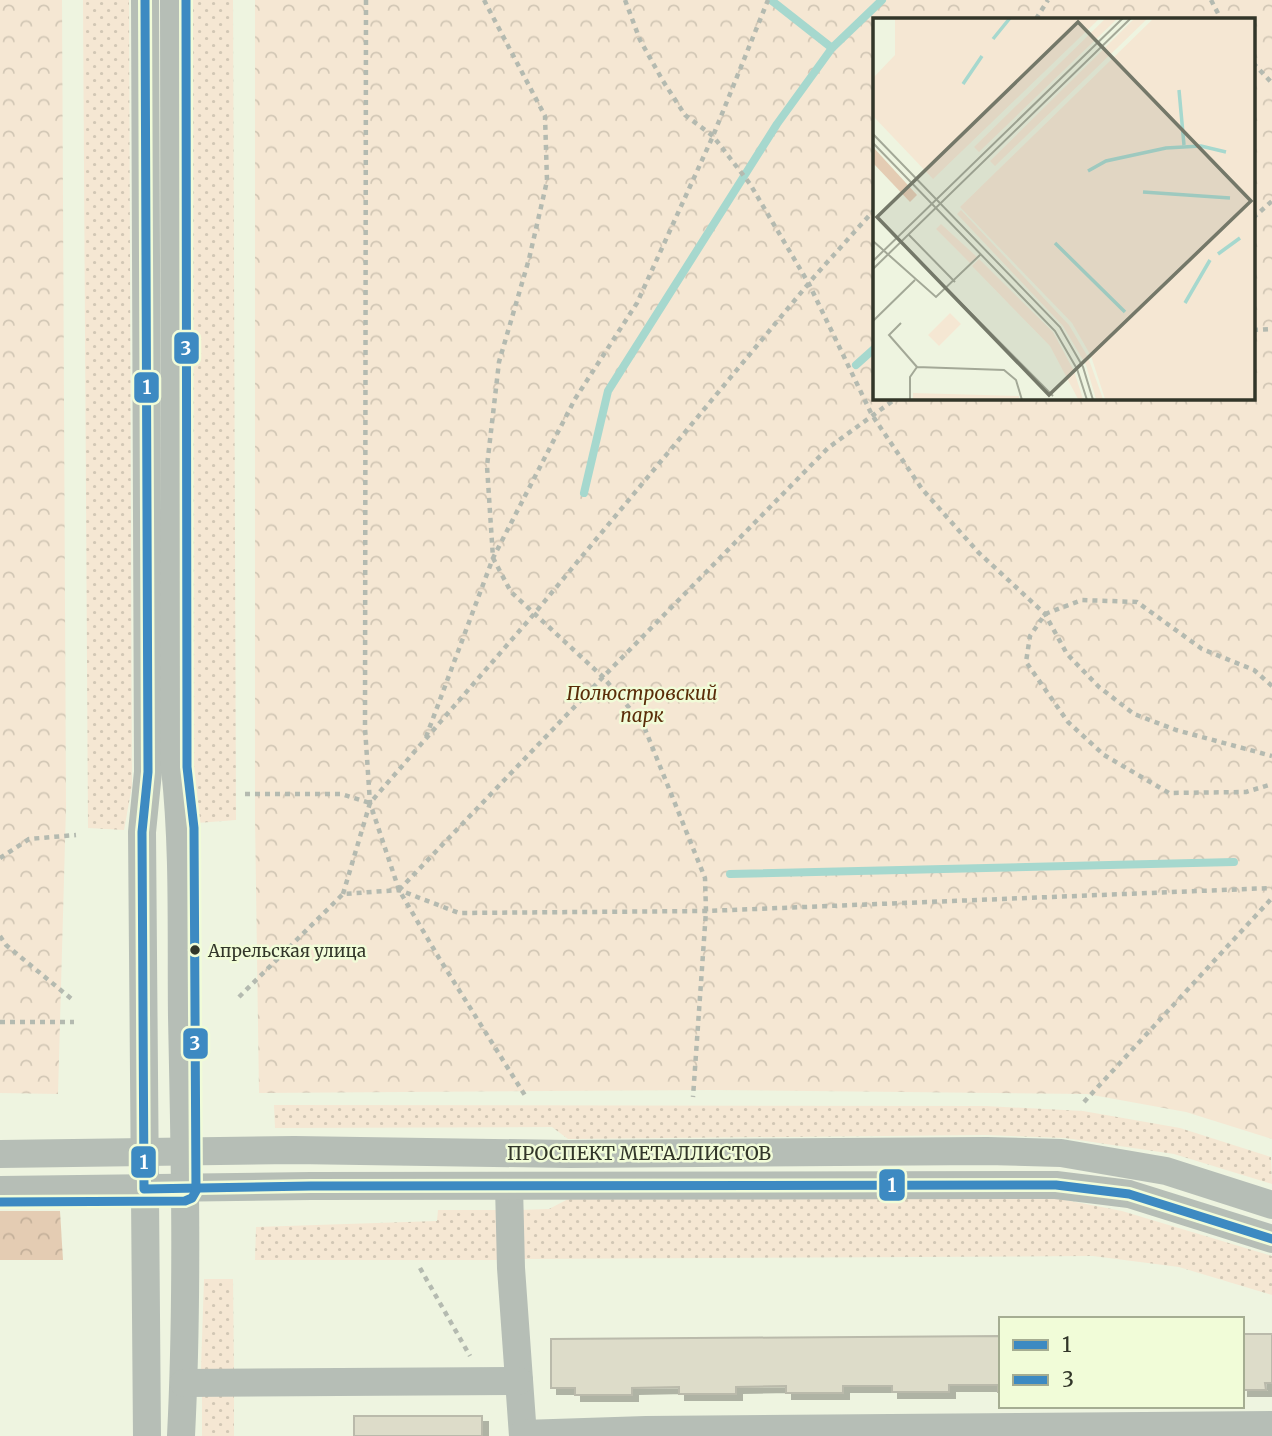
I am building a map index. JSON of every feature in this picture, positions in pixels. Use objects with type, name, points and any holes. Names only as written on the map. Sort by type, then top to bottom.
[{"type":"street","points":[[145,0],[148,772],[142,832],[147,1436]]},
{"type":"street","points":[[174,0],[175,768],[182,828],[184,1152],[184,1383],[181,1436]]},
{"type":"street","name":"ПРОСПЕКТ МЕТАЛЛИСТОВ","points":[[0,1154],[295,1150],[570,1154],[1061,1153],[1166,1171],[1272,1205]]},
{"type":"street","name":"ПРОСПЕКТ МЕТАЛЛИСТОВ","points":[[0,1190],[1056,1185],[1129,1194],[1272,1239]]},
{"type":"street","points":[[509,1186],[511,1268],[523,1435],[646,1430],[1272,1425]]},
{"type":"street","points":[[184,1383],[519,1381]]},
{"type":"path","points":[[366,0],[365,728],[370,803],[400,890],[526,1097]]},
{"type":"path","points":[[484,0],[545,116],[547,181],[529,259],[499,362],[486,466],[493,558],[510,592],[603,677],[643,724],[705,878],[706,911],[693,1097]]},
{"type":"path","points":[[625,0],[640,40],[685,115],[713,136],[750,184],[809,284],[872,415],[922,489],[978,552],[1045,614],[1067,654],[1099,687],[1134,714],[1176,730],[1272,757]]},
{"type":"path","points":[[425,740],[493,558],[575,399],[637,303],[713,136],[768,0]]},
{"type":"path","points":[[1036,18],[1048,0]]},
{"type":"path","points":[[1211,0],[1220,18]]},
{"type":"path","points":[[1254,65],[1272,83]]},
{"type":"path","points":[[1254,217],[1272,201]]},
{"type":"path","points":[[239,997],[343,894],[370,803],[534,614],[809,284],[873,211]]},
{"type":"path","points":[[1254,330],[1272,330]]},
{"type":"path","points":[[400,890],[603,677],[828,448],[895,399]]},
{"type":"path","points":[[1272,685],[1254,670],[1202,649],[1137,602],[1082,600],[1045,614],[1030,636],[1026,662],[1068,722],[1104,755],[1169,793],[1246,792],[1272,784]]},
{"type":"path","points":[[245,794],[341,794],[370,803]]},
{"type":"path","points":[[0,858],[29,839],[76,835]]},
{"type":"path","points":[[343,894],[400,890],[459,913],[706,911],[1272,888]]},
{"type":"path","points":[[1084,1102],[1272,898]]},
{"type":"path","points":[[0,936],[3,944],[74,1001]]},
{"type":"path","points":[[0,1022],[74,1022]]},
{"type":"path","points":[[420,1268],[485,1381]]},
{"type":"green space","points":[[0,0],[62,0],[66,807],[58,1094],[0,1093]]},
{"type":"green space","points":[[83,0],[129,0],[132,786],[124,830],[88,828]]},
{"type":"green space","points":[[187,0],[233,0],[236,820],[197,823],[190,763]]},
{"type":"green space","name":"Полюстровский парк","points":[[255,0],[1272,0],[1272,1139],[1186,1112],[1087,1094],[711,1090],[259,1093],[255,819]]},
{"type":"green space","points":[[274,1105],[986,1106],[1083,1111],[1180,1128],[1271,1157],[1272,1184],[1174,1154],[1065,1138],[985,1135],[568,1139],[552,1127],[275,1128]]},
{"type":"green space","points":[[572,1197],[1055,1198],[1122,1211],[1272,1256],[1272,1295],[1179,1267],[1093,1256],[520,1259],[519,1210],[549,1209]]},
{"type":"green space","points":[[438,1210],[502,1210],[503,1260],[255,1260],[256,1227],[437,1221]]},
{"type":"green space","points":[[0,1211],[60,1211],[63,1260],[0,1260]]},
{"type":"green space","points":[[204,1279],[233,1279],[234,1375],[201,1370]]},
{"type":"green space","points":[[234,1390],[234,1436],[202,1436],[202,1394]]},
{"type":"building","points":[[1244,1334],[1272,1334],[1272,1383],[1265,1383],[1266,1390],[1244,1390]]},
{"type":"building","points":[[999,1336],[999,1392],[998,1385],[949,1385],[949,1392],[892,1392],[892,1386],[843,1386],[843,1393],[786,1393],[786,1386],[736,1387],[736,1394],[679,1394],[679,1387],[632,1388],[632,1395],[575,1395],[575,1388],[551,1388],[551,1339]]},
{"type":"building","points":[[354,1416],[482,1416],[482,1436],[354,1436]]},
{"type":"waterway","points":[[771,0],[832,48]]},
{"type":"waterway","points":[[584,493],[608,391],[777,124],[832,48],[882,0]]},
{"type":"waterway","points":[[856,365],[873,350]]},
{"type":"waterway","points":[[730,874],[1234,862]]},
{"type":"transit line","name":"1","points":[[145,0],[148,772],[142,832],[144,1189],[311,1186],[1056,1185],[1129,1194],[1272,1239]]},
{"type":"transit line","name":"3","points":[[0,1202],[185,1201],[192,1198],[196,1191],[194,828],[187,767],[186,0]]},
{"type":"place","name":"Апрельская улица","points":[[195,950]]}]
